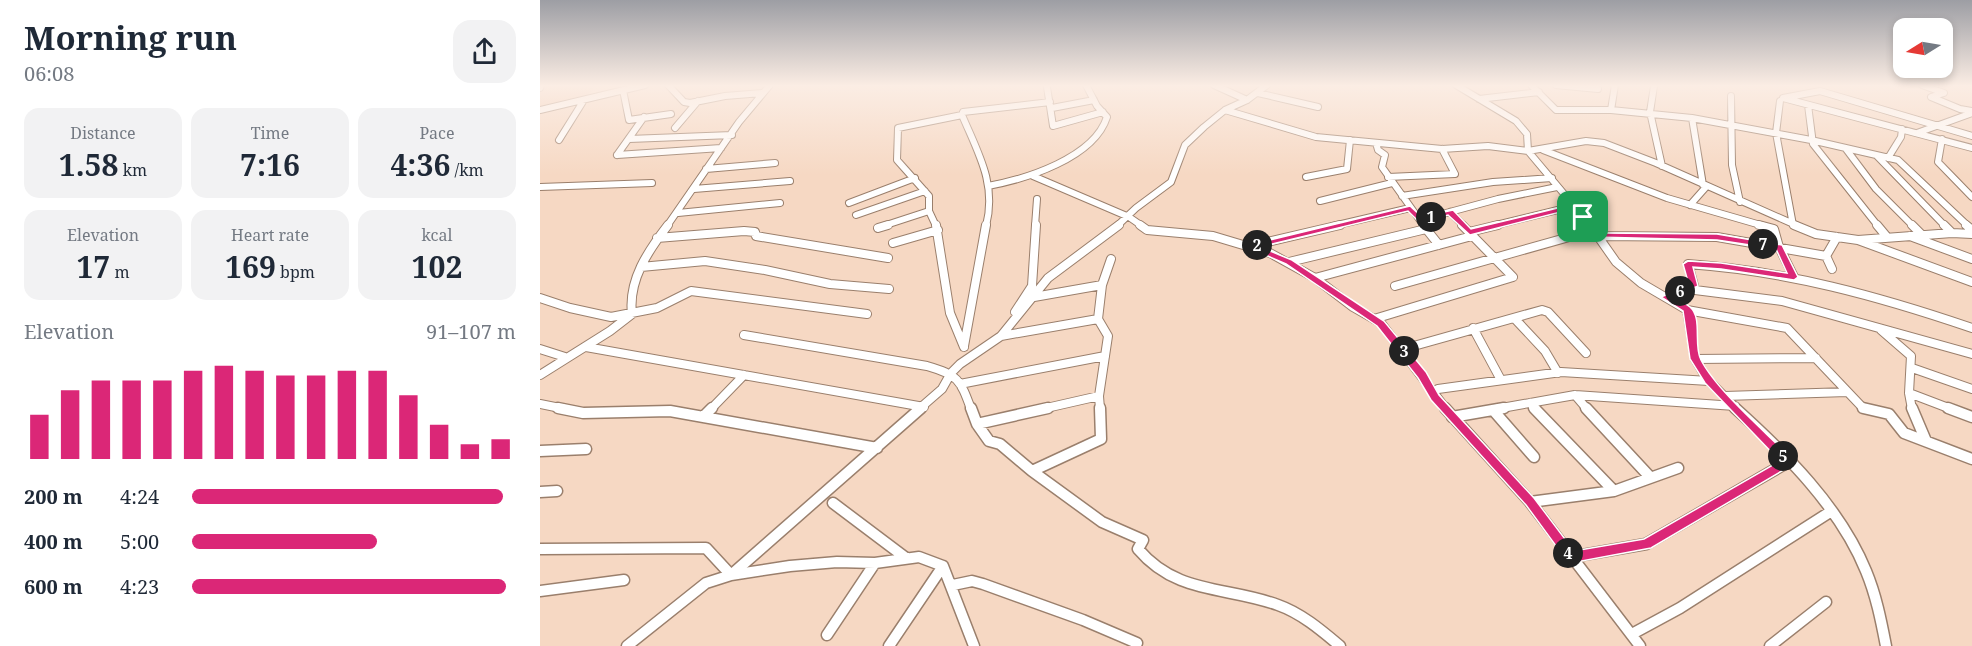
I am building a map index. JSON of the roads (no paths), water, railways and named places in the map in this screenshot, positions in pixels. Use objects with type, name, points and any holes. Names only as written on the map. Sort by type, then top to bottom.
[{"type":"street","points":[[559,140],[575,115]]},
{"type":"street","points":[[628,115],[629,120],[661,115]]},
{"type":"street","points":[[675,129],[686,115]]},
{"type":"street","points":[[632,314],[629,306],[635,282],[657,238],[678,213],[706,169],[746,115]]},
{"type":"street","points":[[961,115],[898,128],[897,160],[929,196],[929,211],[938,231],[950,313],[965,353]]},
{"type":"street","points":[[731,575],[924,407],[942,389],[965,353],[982,240],[991,207],[987,175],[962,115]]},
{"type":"street","points":[[1052,115],[1053,126],[1092,115]]},
{"type":"street","points":[[988,186],[1033,176],[1064,161],[1094,139],[1107,123],[1106,115]]},
{"type":"street","points":[[1001,336],[1042,285],[1057,271],[1171,182],[1185,146],[1219,115]]},
{"type":"street","points":[[1241,115],[1298,133],[1442,149],[1488,146],[1528,151],[1586,141],[1605,143],[1816,234],[1858,240],[1921,234],[1972,234]]},
{"type":"street","points":[[1506,115],[1516,121],[1527,134],[1528,151],[1596,233],[1616,262],[1641,283],[1687,310],[1787,328],[1863,408],[1889,414],[1904,433],[1972,459]]},
{"type":"street","points":[[1651,115],[1662,166]]},
{"type":"street","points":[[1672,115],[1776,133],[1898,160],[1972,230]]},
{"type":"street","points":[[1732,115],[1732,165],[1740,202]]},
{"type":"street","points":[[1778,115],[1776,133],[1793,225]]},
{"type":"street","points":[[1809,115],[1811,140],[1819,154],[1887,237]]},
{"type":"street","points":[[1848,115],[1972,148]]},
{"type":"street","points":[[1904,115],[1972,136]]},
{"type":"street","points":[[1917,133],[1964,115]]},
{"type":"street","points":[[644,117],[617,156],[721,148]]},
{"type":"street","points":[[1689,204],[1704,186],[1692,118]]},
{"type":"street","points":[[1888,158],[1901,137],[1902,129]]},
{"type":"street","points":[[629,140],[732,135]]},
{"type":"street","points":[[1942,139],[1938,162],[1972,197]]},
{"type":"street","points":[[1306,177],[1347,169],[1350,140]]},
{"type":"street","points":[[1376,142],[1378,150],[1385,155],[1382,167],[1439,245]]},
{"type":"street","points":[[1320,201],[1390,180],[1455,174],[1442,149]]},
{"type":"street","points":[[1845,149],[1876,189],[1921,234]]},
{"type":"street","points":[[1543,150],[1667,198],[1774,229],[1779,247],[1794,277]]},
{"type":"street","points":[[1876,155],[1952,233]]},
{"type":"street","points":[[706,169],[775,163]]},
{"type":"street","points":[[1033,176],[1129,217],[1147,230],[1213,236],[1270,253],[1315,278],[1353,307],[1374,319],[1403,349],[1435,397],[1452,417],[1530,502],[1640,646]]},
{"type":"street","points":[[849,203],[915,178]]},
{"type":"street","points":[[1402,196],[1482,183],[1552,178]]},
{"type":"street","points":[[694,189],[790,181]]},
{"type":"street","points":[[540,187],[652,183]]},
{"type":"street","points":[[1420,220],[1557,188]]},
{"type":"street","points":[[856,215],[925,191]]},
{"type":"street","points":[[965,353],[990,340],[1004,327],[1032,286],[1037,199]]},
{"type":"street","points":[[678,213],[780,203]]},
{"type":"street","points":[[1315,278],[1574,206]]},
{"type":"street","points":[[1250,246],[1410,208]]},
{"type":"street","points":[[878,228],[929,211]]},
{"type":"street","points":[[1374,319],[1512,278],[1512,275],[1450,212]]},
{"type":"street","points":[[1289,262],[1426,229]]},
{"type":"street","points":[[657,238],[744,231],[755,232],[756,236],[888,258]]},
{"type":"street","points":[[893,243],[938,231]]},
{"type":"street","points":[[1395,286],[1495,257],[1596,233],[1717,237],[1826,255]]},
{"type":"street","points":[[1907,235],[1972,259]]},
{"type":"street","points":[[1826,255],[1837,237]]},
{"type":"street","points":[[1858,240],[1972,282]]},
{"type":"street","points":[[1826,255],[1832,268]]},
{"type":"street","points":[[1032,471],[1101,439],[1099,396],[1108,336],[1098,319],[1102,285],[1111,259]]},
{"type":"street","points":[[641,267],[705,261],[765,270],[830,284],[889,289]]},
{"type":"street","points":[[1666,297],[1694,286],[1688,264],[1721,266],[1794,277],[1883,298],[1972,327]]},
{"type":"street","points":[[1032,286],[1042,285]]},
{"type":"street","points":[[1034,297],[1102,285]]},
{"type":"street","points":[[1685,289],[1782,301],[1972,354]]},
{"type":"street","points":[[540,298],[570,308],[611,316],[657,308],[691,291],[867,314]]},
{"type":"street","points":[[1403,349],[1542,310],[1548,312],[1586,353]]},
{"type":"street","points":[[1687,310],[1691,323],[1695,359],[1709,381],[1788,462],[1830,512],[1855,547],[1874,590],[1886,646]]},
{"type":"street","points":[[540,375],[565,357],[614,331],[632,314]]},
{"type":"street","points":[[965,353],[1001,336],[1098,319]]},
{"type":"street","points":[[1516,320],[1545,351],[1558,373]]},
{"type":"street","points":[[1473,328],[1501,380]]},
{"type":"street","points":[[1879,328],[1911,356],[1909,393],[1913,413],[1926,441]]},
{"type":"street","points":[[744,335],[927,366],[951,373],[964,389],[976,424],[989,441],[1000,444],[1032,471],[1102,522],[1143,540],[1138,549],[1144,558],[1174,578],[1212,591],[1279,605],[1340,646]]},
{"type":"street","points":[[586,347],[924,407]]},
{"type":"street","points":[[540,349],[565,357]]},
{"type":"street","points":[[960,384],[1105,356]]},
{"type":"street","points":[[1695,359],[1816,358]]},
{"type":"street","points":[[1912,368],[1972,389]]},
{"type":"street","points":[[1438,388],[1558,373],[1709,381]]},
{"type":"street","points":[[704,416],[744,375]]},
{"type":"street","points":[[1725,396],[1847,392]]},
{"type":"street","points":[[1909,393],[1972,417]]},
{"type":"street","points":[[1452,417],[1575,395],[1735,406]]},
{"type":"street","points":[[1575,395],[1606,432],[1650,477]]},
{"type":"street","points":[[976,424],[1099,396]]},
{"type":"street","points":[[1530,403],[1614,491]]},
{"type":"street","points":[[540,404],[583,413],[670,411],[878,447]]},
{"type":"street","points":[[1493,410],[1534,457]]},
{"type":"street","points":[[540,451],[586,449]]},
{"type":"street","points":[[1571,557],[1646,544],[1788,462]]},
{"type":"street","points":[[1530,502],[1614,491],[1678,468]]},
{"type":"street","points":[[540,492],[557,491]]},
{"type":"street","points":[[833,503],[906,558]]},
{"type":"street","points":[[1632,634],[1690,602],[1830,512]]},
{"type":"street","points":[[540,549],[706,548],[731,575]]},
{"type":"street","points":[[627,646],[706,583],[731,575],[825,563],[875,563],[919,557],[943,566],[953,585],[974,646]]},
{"type":"street","points":[[827,635],[875,563]]},
{"type":"street","points":[[889,646],[943,566]]},
{"type":"street","points":[[540,591],[624,580]]},
{"type":"street","points":[[953,585],[972,581],[983,584],[1083,620],[1137,644]]},
{"type":"street","points":[[1770,646],[1826,602]]}]
